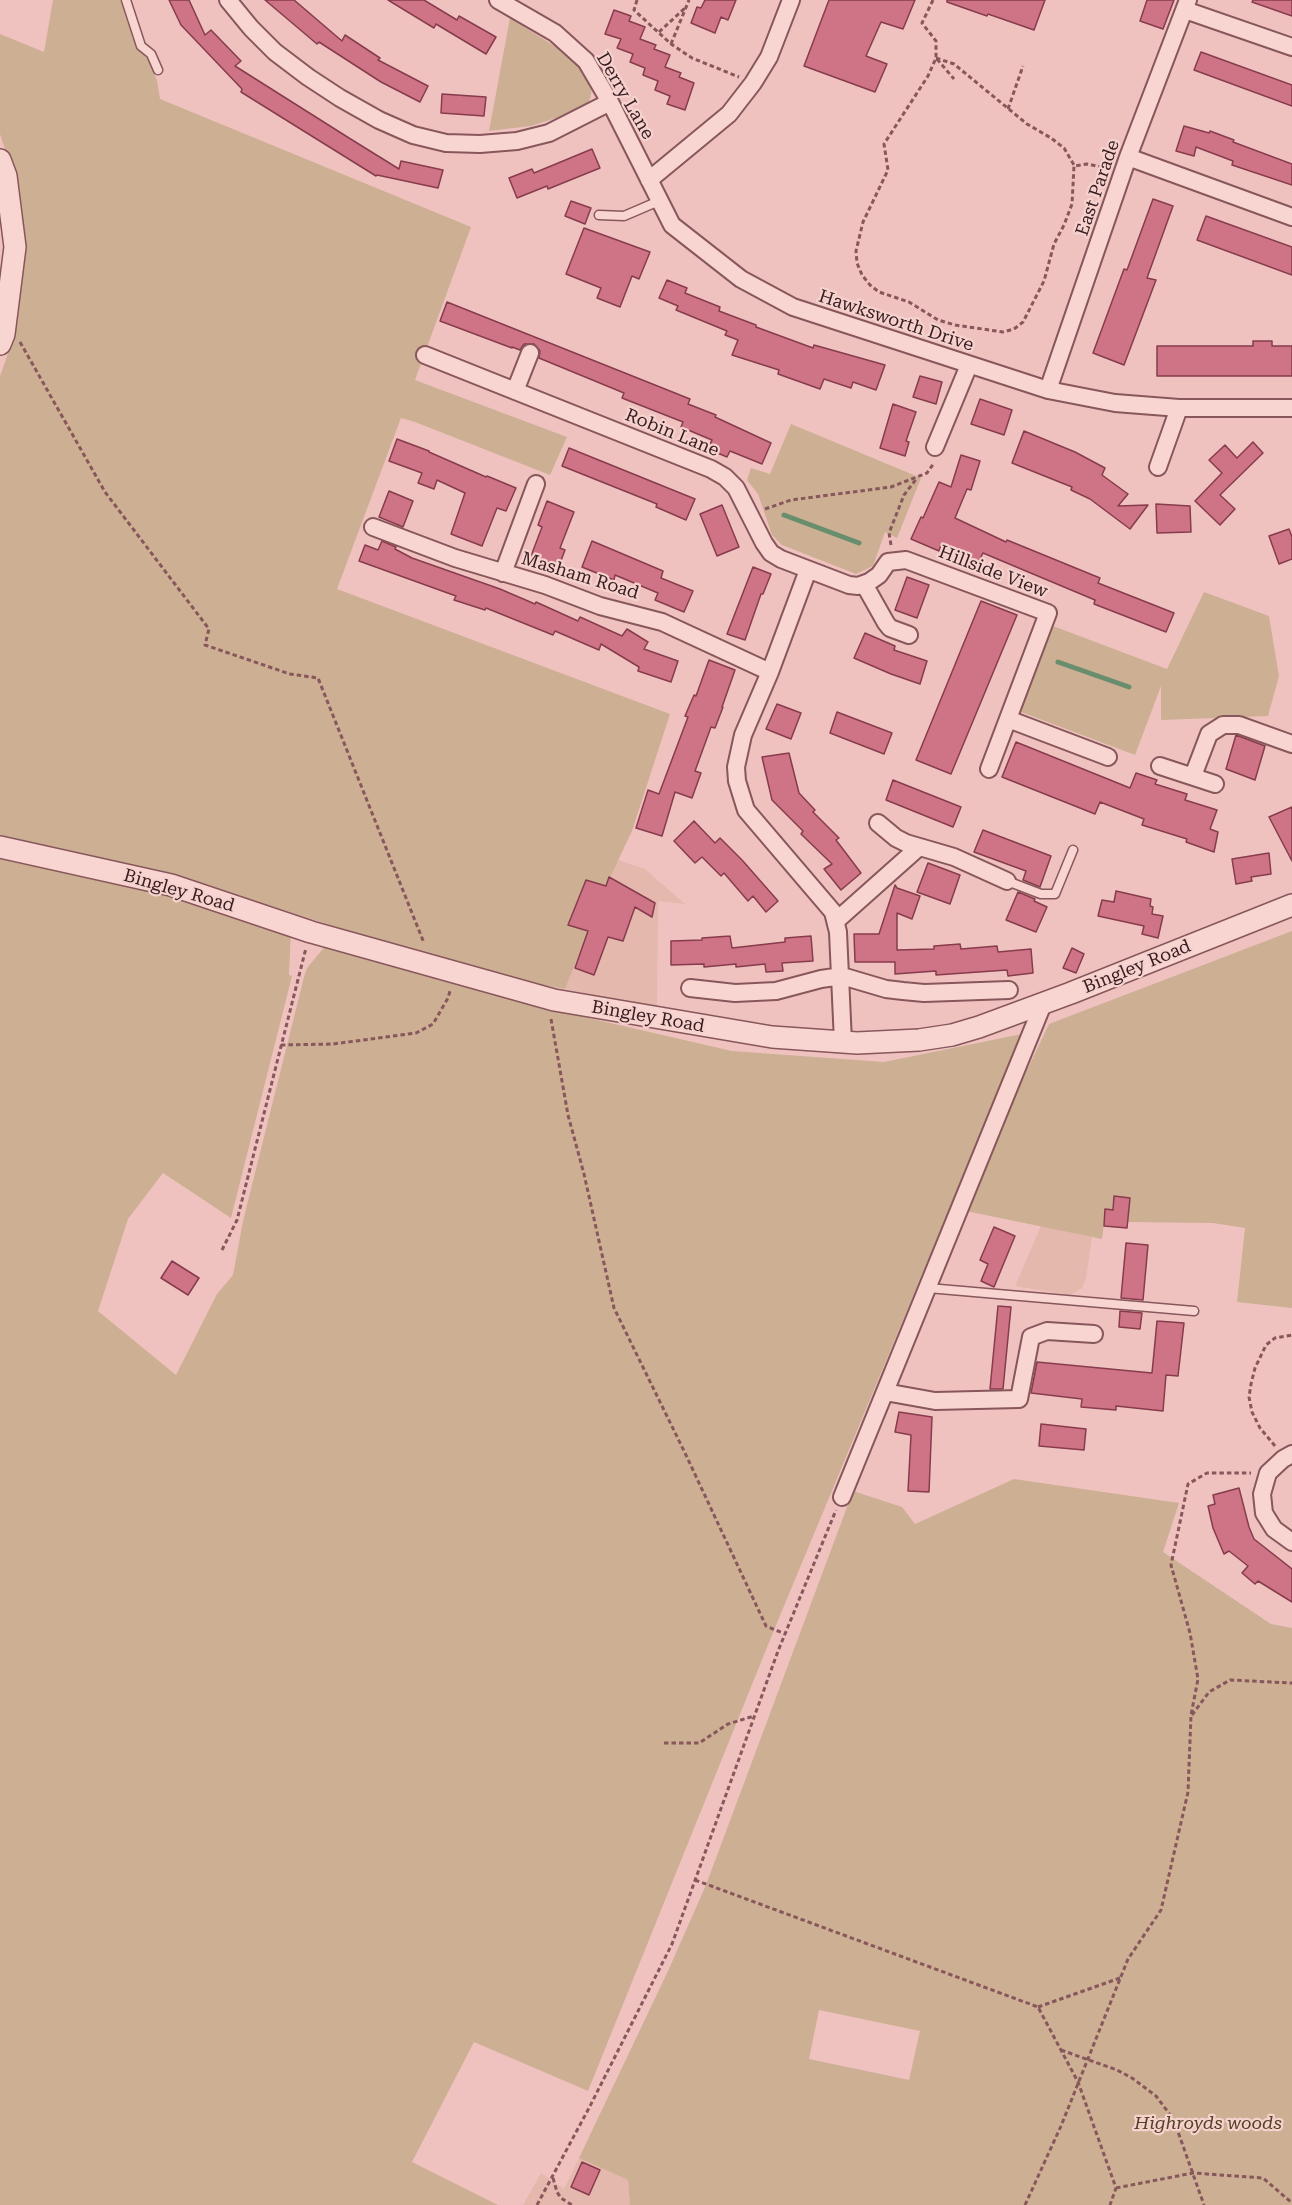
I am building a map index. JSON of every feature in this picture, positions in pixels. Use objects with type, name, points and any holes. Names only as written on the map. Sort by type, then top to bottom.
[{"type":"street","points":[[228,0],[267,44],[308,77],[379,120],[413,135],[446,143],[480,144],[517,141],[549,133],[610,102]]},
{"type":"street","name":"Derry Lane","points":[[498,0],[555,33],[586,61],[610,102],[649,180]]},
{"type":"street","points":[[649,180],[729,114],[769,57],[791,0]]},
{"type":"street","points":[[1187,5],[1292,47]]},
{"type":"street","name":"East Parade","points":[[1048,390],[1128,158],[1187,5]]},
{"type":"street","points":[[1128,158],[1292,217]]},
{"type":"street","points":[[0,160],[6,176],[15,248],[2,339]]},
{"type":"street","name":"Hawksworth Drive","points":[[649,180],[672,225],[741,279],[793,307],[1048,390],[1115,403],[1179,408],[1292,408]]},
{"type":"street","points":[[515,391],[530,353]]},
{"type":"street","name":"Robin Lane","points":[[425,355],[711,469],[725,477],[736,488],[771,553],[808,570]]},
{"type":"street","points":[[935,447],[969,365]]},
{"type":"street","points":[[1158,467],[1179,408]]},
{"type":"street","points":[[503,573],[536,484]]},
{"type":"street","name":"Masham Road","points":[[373,527],[455,558],[545,585],[600,606],[662,622],[771,672]]},
{"type":"street","points":[[843,1042],[842,976],[836,921],[827,903],[753,820],[741,796],[736,767],[737,754],[771,672],[808,570],[858,586],[879,575],[883,566],[893,560]]},
{"type":"street","name":"Hillside View","points":[[893,560],[914,562],[1048,613],[989,769]]},
{"type":"street","points":[[864,584],[890,628],[909,636]]},
{"type":"street","points":[[1008,719],[1108,757]]},
{"type":"street","points":[[1193,776],[1209,734],[1223,725],[1239,725],[1292,744]]},
{"type":"street","points":[[1160,766],[1215,784]]},
{"type":"street","points":[[878,824],[896,838],[918,848],[954,857],[1007,881]]},
{"type":"street","name":"Bingley Road","points":[[0,847],[171,885],[311,932],[554,1000],[729,1031],[772,1037],[843,1042],[919,1040],[952,1035],[1044,1004],[1292,905]]},
{"type":"street","points":[[836,921],[918,848]]},
{"type":"street","points":[[690,988],[735,993],[776,991],[842,976],[886,989],[924,993],[1009,990]]},
{"type":"street","points":[[842,1497],[1044,1004]]},
{"type":"street","points":[[885,1392],[934,1401],[1019,1399],[1031,1337],[1047,1331],[1094,1334]]},
{"type":"street","points":[[1290,1455],[1268,1473],[1262,1494],[1264,1513],[1274,1529],[1292,1542]]},
{"type":"lane","points":[[126,0],[141,46],[152,54],[158,69]]},
{"type":"lane","points":[[599,215],[624,216],[659,201]]},
{"type":"lane","points":[[1007,881],[1041,894],[1055,894],[1073,850]]},
{"type":"lane","points":[[928,1288],[1194,1311]]},
{"type":"path","points":[[637,0],[634,10],[671,44],[692,58],[753,82]]},
{"type":"path","points":[[671,44],[689,0]]},
{"type":"path","points":[[933,0],[922,24],[936,41],[936,58],[928,76],[884,144],[888,170],[863,222],[856,251],[857,263],[862,275],[879,292],[909,302],[938,320],[955,325],[1003,332],[1014,329],[1023,322],[1044,281],[1054,244],[1072,204],[1074,166],[1064,148],[1008,109],[954,64],[936,58]]},
{"type":"path","points":[[658,32],[686,6]]},
{"type":"path","points":[[936,58],[954,79]]},
{"type":"path","points":[[1008,109],[1023,66]]},
{"type":"path","points":[[1074,166],[1087,164],[1102,166],[1123,174]]},
{"type":"path","points":[[2,339],[18,338],[105,492],[209,629],[205,645],[290,674],[318,678],[424,943],[421,963]]},
{"type":"path","points":[[749,515],[790,500],[891,487],[927,473],[933,467],[939,452],[935,447]]},
{"type":"path","points":[[893,560],[889,533],[904,495],[918,476]]},
{"type":"path","points":[[222,1250],[237,1220],[311,932]]},
{"type":"path","points":[[281,1045],[333,1044],[416,1033],[433,1024],[437,1018],[448,998],[454,972]]},
{"type":"path","points":[[554,1000],[550,1014],[568,1115],[584,1174],[614,1308],[766,1626],[785,1634]]},
{"type":"path","points":[[1290,1455],[1267,1438],[1252,1412],[1249,1397],[1255,1368],[1266,1346],[1275,1338],[1292,1335]]},
{"type":"path","points":[[1025,2205],[1128,1959],[1161,1910],[1188,1792],[1191,1715],[1198,1679],[1190,1633],[1171,1565],[1188,1484],[1207,1473],[1268,1473]]},
{"type":"path","points":[[537,2205],[553,2178],[672,1944],[785,1634],[842,1497]]},
{"type":"path","points":[[1191,1715],[1209,1692],[1230,1680],[1292,1683]]},
{"type":"path","points":[[664,1743],[699,1743],[728,1724],[755,1715]]},
{"type":"path","points":[[695,1880],[1038,2007],[1120,1978]]},
{"type":"path","points":[[1038,2007],[1078,2082],[1116,2188],[1110,2205]]},
{"type":"path","points":[[1061,2050],[1088,2058],[1132,2078],[1156,2096],[1171,2116],[1204,2205]]},
{"type":"path","points":[[1116,2188],[1193,2173],[1263,2178],[1292,2203]]},
{"type":"path","points":[[553,2178],[561,2198],[572,2205]]},
{"type":"shaded area","points":[[618,860],[645,869],[685,904],[658,901],[657,1008],[565,989],[587,931],[568,925],[586,880],[609,877]]},
{"type":"shaded area","points":[[1041,1226],[1092,1237],[1086,1278],[1082,1288],[1070,1295],[1015,1286]]},
{"type":"shaded area","points":[[579,2158],[628,2180],[630,2205],[523,2205],[541,2173],[564,2189]]},
{"type":"green space","points":[[53,0],[120,0],[136,48],[146,56],[157,80],[160,99],[471,227],[415,380],[567,437],[550,475],[401,418],[337,589],[670,714],[632,831],[606,886],[586,880],[568,924],[588,931],[565,989],[486,975],[218,889],[0,838],[0,376],[14,337],[20,285],[20,195],[0,134],[0,34],[44,52]]},
{"type":"green space","points":[[510,18],[567,54],[582,68],[592,87],[589,102],[559,117],[531,126],[489,131]]},
{"type":"green space","points":[[791,424],[921,478],[897,538],[885,532],[873,566],[856,574],[782,545],[772,535],[758,494],[747,480],[751,468],[770,474]]},
{"type":"green space","points":[[1204,592],[1269,616],[1279,676],[1268,716],[1161,720],[1161,686],[1135,755],[1021,712],[1053,626],[1167,669]]},
{"type":"green space","points":[[0,854],[206,903],[291,929],[289,975],[292,976],[231,1218],[163,1173],[128,1219],[98,1311],[176,1375],[217,1294],[233,1275],[243,1221],[304,977],[307,968],[327,944],[545,1008],[732,1051],[884,1062],[1022,1034],[774,1630],[588,2091],[474,2042],[412,2162],[498,2205],[0,2205]]},
{"type":"green space","points":[[1292,931],[1292,1308],[1237,1302],[1245,1228],[1213,1223],[1128,1222],[1128,1211],[1106,1209],[1102,1239],[966,1211],[1049,1024]]},
{"type":"green space","name":"Highroyds woods","points":[[1014,1479],[1179,1503],[1163,1552],[1271,1624],[1292,1628],[1292,2205],[630,2205],[628,2180],[579,2158],[668,1971],[706,1885],[853,1491],[902,1507],[915,1524]],"holes":[[[819,2010],[920,2031],[909,2080],[809,2059]]]},
{"type":"building","points":[[169,0],[189,0],[205,35],[211,30],[241,61],[235,66],[349,138],[399,169],[401,161],[443,170],[438,188],[376,176],[241,92],[242,89],[181,25]]},
{"type":"building","points":[[265,0],[294,0],[342,41],[345,35],[380,58],[378,60],[428,86],[420,102],[381,82],[319,42],[317,44]]},
{"type":"building","points":[[388,0],[424,0],[457,20],[459,16],[496,37],[486,54],[436,24],[434,28]]},
{"type":"building","points":[[705,0],[736,0],[728,20],[721,17],[715,33],[691,23],[697,7],[701,8]]},
{"type":"building","points":[[829,0],[915,0],[903,29],[881,22],[866,56],[887,64],[875,92],[804,66]]},
{"type":"building","points":[[947,0],[1045,0],[1034,30],[988,14],[987,16],[947,2]]},
{"type":"building","points":[[1147,0],[1174,0],[1163,29],[1140,21]]},
{"type":"building","points":[[1253,0],[1292,0],[1292,16],[1252,2]]},
{"type":"building","points":[[614,10],[631,16],[629,21],[645,27],[640,39],[656,45],[654,49],[670,55],[665,67],[681,73],[679,77],[694,83],[685,110],[667,104],[670,96],[655,90],[658,81],[643,75],[645,68],[630,62],[633,54],[617,48],[621,39],[605,34]]},
{"type":"building","points":[[1201,52],[1292,85],[1292,106],[1194,70]]},
{"type":"building","points":[[442,94],[486,97],[484,116],[441,113]]},
{"type":"building","points":[[1184,126],[1209,133],[1210,131],[1292,164],[1292,185],[1232,165],[1233,161],[1196,147],[1194,156],[1176,151]]},
{"type":"building","points":[[592,149],[600,168],[548,189],[547,186],[517,198],[509,178],[532,169],[534,173]]},
{"type":"building","points":[[1153,199],[1173,206],[1147,278],[1156,280],[1124,365],[1093,353]]},
{"type":"building","points":[[571,201],[591,208],[585,224],[565,216]]},
{"type":"building","points":[[1206,216],[1292,247],[1292,275],[1197,240]]},
{"type":"building","points":[[584,228],[650,252],[639,279],[632,276],[620,307],[597,298],[601,288],[566,274]]},
{"type":"building","points":[[667,280],[687,288],[685,293],[720,307],[719,311],[756,325],[756,327],[813,348],[814,345],[885,365],[876,390],[853,382],[851,388],[824,379],[820,389],[778,374],[779,370],[732,355],[738,340],[725,335],[727,331],[676,310],[678,306],[659,298]]},
{"type":"building","points":[[447,302],[690,399],[688,404],[716,415],[715,417],[771,443],[762,464],[730,451],[727,457],[708,449],[712,440],[681,427],[683,422],[622,398],[624,393],[539,358],[540,351],[534,344],[524,344],[520,350],[440,321]]},
{"type":"building","points":[[1253,341],[1272,341],[1272,346],[1292,346],[1292,376],[1157,376],[1157,346],[1253,346]]},
{"type":"building","points":[[920,376],[942,382],[936,404],[913,397]]},
{"type":"building","points":[[980,399],[1012,410],[1004,435],[971,424]]},
{"type":"building","points":[[893,404],[916,412],[906,441],[909,442],[905,456],[880,448]]},
{"type":"building","points":[[1024,431],[1075,452],[1105,468],[1102,475],[1128,494],[1118,506],[1148,505],[1130,529],[1090,499],[1071,490],[1072,487],[1012,463]]},
{"type":"building","points":[[397,439],[516,488],[506,511],[497,508],[482,546],[451,534],[465,493],[437,480],[434,489],[418,483],[422,473],[389,461]]},
{"type":"building","points":[[1253,442],[1263,453],[1220,495],[1235,509],[1220,525],[1195,501],[1222,473],[1209,460],[1225,445],[1237,458]]},
{"type":"building","points":[[569,448],[695,499],[686,520],[656,507],[657,504],[562,466]]},
{"type":"building","points":[[961,455],[980,461],[971,490],[967,489],[955,518],[1006,542],[1007,540],[1100,578],[1098,583],[1174,613],[1166,632],[1094,604],[1095,600],[983,553],[978,563],[941,545],[939,551],[911,539],[939,482],[951,487]]},
{"type":"building","points":[[389,491],[413,501],[403,527],[379,517]]},
{"type":"building","points":[[547,501],[574,512],[560,548],[565,550],[559,566],[531,556],[542,527],[538,525]]},
{"type":"building","points":[[1156,504],[1190,506],[1191,532],[1157,533]]},
{"type":"building","points":[[722,505],[739,547],[717,556],[700,514]]},
{"type":"building","points":[[1289,529],[1292,537],[1292,559],[1279,564],[1269,536]]},
{"type":"building","points":[[382,541],[412,558],[535,604],[536,602],[578,621],[580,617],[622,636],[627,629],[648,642],[644,649],[678,661],[671,682],[638,671],[639,667],[601,644],[599,650],[555,631],[553,635],[486,608],[485,610],[454,600],[456,596],[359,561],[365,545],[378,550]]},
{"type":"building","points":[[592,541],[663,571],[661,578],[693,591],[684,612],[655,600],[658,593],[615,575],[614,580],[582,567]]},
{"type":"building","points":[[753,567],[771,574],[761,594],[745,640],[727,634]]},
{"type":"building","points":[[907,577],[929,585],[917,618],[895,610]]},
{"type":"building","points":[[981,601],[1017,615],[951,774],[916,760]]},
{"type":"building","points":[[865,633],[895,646],[894,650],[927,661],[920,684],[854,658]]},
{"type":"building","points":[[709,660],[735,670],[715,728],[711,727],[695,771],[701,773],[692,798],[675,792],[662,836],[636,828],[648,790],[659,794],[688,717],[685,716],[694,695],[696,696]]},
{"type":"building","points":[[777,704],[801,713],[791,739],[766,729]]},
{"type":"building","points":[[837,712],[892,733],[884,754],[830,733]]},
{"type":"building","points":[[1236,735],[1265,746],[1255,780],[1226,769]]},
{"type":"building","points":[[1016,742],[1130,788],[1136,773],[1157,780],[1155,784],[1187,794],[1185,800],[1217,810],[1210,829],[1218,832],[1214,852],[1186,842],[1187,839],[1142,825],[1144,819],[1100,802],[1095,814],[1002,777]]},
{"type":"building","points":[[789,753],[799,793],[815,810],[813,812],[839,838],[836,840],[861,873],[841,890],[824,869],[832,864],[801,834],[803,831],[772,800],[762,757]]},
{"type":"building","points":[[893,780],[961,807],[953,827],[886,800]]},
{"type":"building","points":[[1292,807],[1292,861],[1269,817]]},
{"type":"building","points":[[694,821],[715,843],[720,838],[778,901],[766,912],[753,896],[748,901],[724,873],[721,876],[702,857],[695,863],[674,841]]},
{"type":"building","points":[[983,830],[1051,856],[1040,887],[1023,880],[1026,871],[974,852]]},
{"type":"building","points":[[1269,853],[1271,874],[1251,877],[1252,881],[1236,884],[1232,859]]},
{"type":"building","points":[[928,863],[960,875],[950,904],[917,892]]},
{"type":"building","points":[[609,877],[655,903],[652,917],[635,907],[623,941],[608,937],[594,975],[575,968],[588,931],[568,925],[586,880],[606,886]]},
{"type":"building","points":[[895,885],[897,888],[920,896],[912,919],[897,913],[897,950],[934,949],[934,946],[960,944],[961,949],[997,946],[998,952],[1031,949],[1033,973],[1008,976],[1007,970],[936,975],[936,971],[895,974],[895,962],[855,962],[854,934],[879,934]]},
{"type":"building","points":[[1116,891],[1151,899],[1152,914],[1163,916],[1158,938],[1142,934],[1144,926],[1098,916],[1102,900],[1114,902]]},
{"type":"building","points":[[1018,892],[1047,907],[1036,932],[1006,920]]},
{"type":"building","points":[[730,936],[732,948],[785,942],[785,938],[811,936],[813,961],[782,963],[783,971],[766,972],[765,964],[736,967],[736,964],[704,967],[704,964],[671,965],[671,941]]},
{"type":"building","points":[[1072,948],[1084,954],[1076,973],[1063,968]]},
{"type":"building","points":[[1114,1196],[1130,1198],[1127,1228],[1104,1226],[1105,1209],[1113,1210]]},
{"type":"building","points":[[994,1227],[1015,1236],[994,1287],[981,1281],[988,1264],[980,1260]]},
{"type":"building","points":[[1126,1243],[1148,1245],[1143,1300],[1121,1298]]},
{"type":"building","points":[[172,1261],[199,1278],[188,1295],[161,1278]]},
{"type":"building","points":[[998,1306],[1011,1307],[1003,1389],[990,1389]]},
{"type":"building","points":[[1120,1311],[1142,1313],[1140,1329],[1119,1327]]},
{"type":"building","points":[[1157,1321],[1184,1323],[1178,1376],[1166,1375],[1163,1411],[1116,1406],[1116,1410],[1081,1407],[1082,1399],[1031,1393],[1037,1362],[1152,1373]]},
{"type":"building","points":[[899,1412],[932,1417],[929,1492],[908,1491],[911,1435],[895,1432]]},
{"type":"building","points":[[1041,1424],[1086,1429],[1084,1450],[1039,1446]]},
{"type":"building","points":[[1239,1488],[1254,1539],[1292,1569],[1292,1602],[1258,1581],[1255,1584],[1242,1573],[1248,1566],[1229,1551],[1224,1554],[1213,1528],[1208,1506],[1215,1504],[1213,1495]]},
{"type":"building","points":[[582,2162],[600,2170],[589,2195],[571,2187]]},
{"type":"waterway","points":[[784,515],[859,543]]},
{"type":"waterway","points":[[1058,662],[1129,687]]}]
